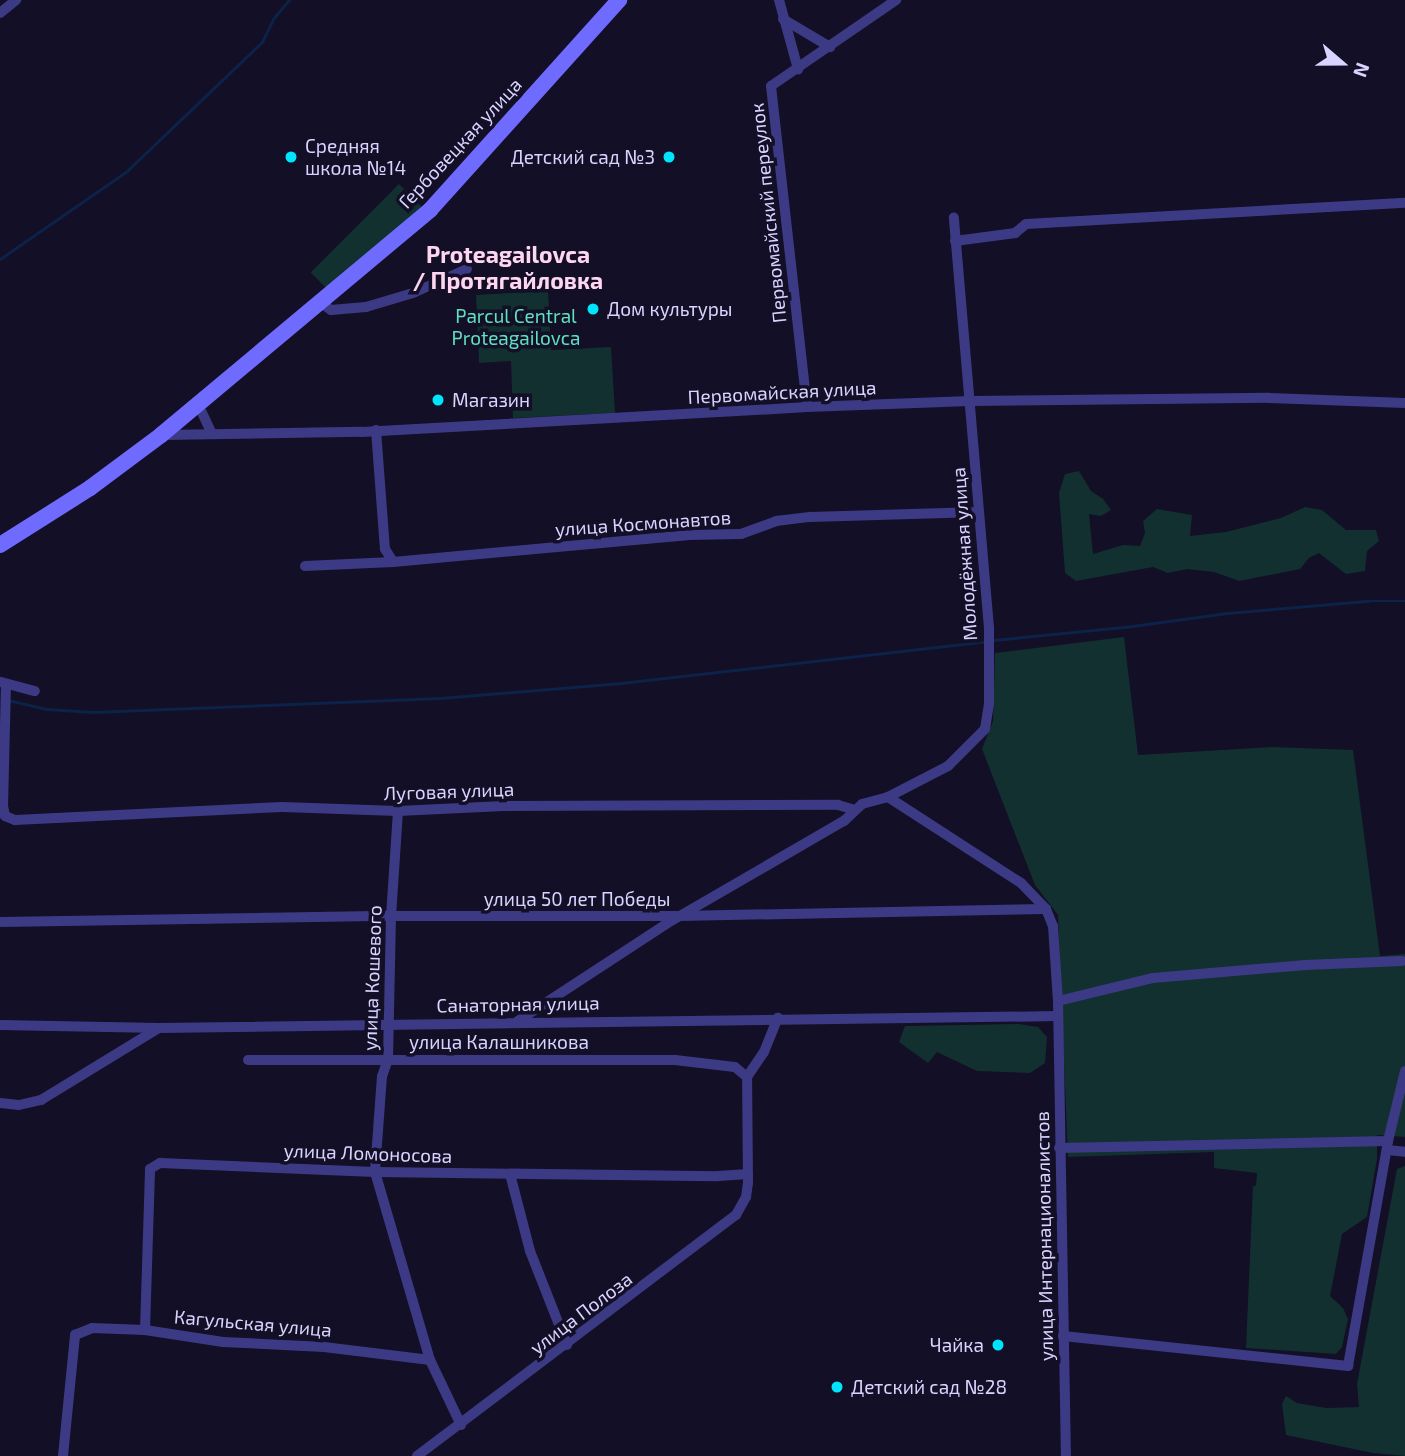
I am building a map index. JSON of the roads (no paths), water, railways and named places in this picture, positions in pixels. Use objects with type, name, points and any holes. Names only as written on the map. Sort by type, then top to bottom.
[{"type":"street","points":[[0,13],[16,0]]},
{"type":"street","name":"Гербовецкая улица","points":[[0,545],[90,488],[161,435],[430,210],[619,0]]},
{"type":"street","points":[[779,0],[798,69]]},
{"type":"street","name":"Первомайский переулок","points":[[807,407],[771,86],[896,0]]},
{"type":"street","points":[[783,19],[830,47]]},
{"type":"street","points":[[955,241],[1015,233],[1026,224],[1405,203]]},
{"type":"street","name":"Молодёжная улица","points":[[518,1021],[679,916],[844,821],[862,804],[888,797],[948,766],[973,744],[985,729],[989,704],[989,628],[954,217]]},
{"type":"street","points":[[321,303],[331,310],[366,307],[413,293],[467,269]]},
{"type":"street","name":"Первомайская улица","points":[[161,435],[376,430],[970,401],[1269,398],[1405,403]]},
{"type":"street","points":[[198,404],[212,434]]},
{"type":"street","points":[[376,430],[385,549],[393,562]]},
{"type":"street","name":"улица Космонавтов","points":[[305,566],[393,562],[687,535],[741,534],[776,521],[810,517],[979,512]]},
{"type":"street","points":[[4,691],[35,691]]},
{"type":"street","name":"Луговая улица","points":[[4,691],[3,806],[5,816],[15,820],[282,807],[398,811],[504,806],[838,805],[855,810]]},
{"type":"street","points":[[888,797],[1021,883],[1046,909],[1053,926],[1058,1016]]},
{"type":"street","name":"улица Кошевого","points":[[398,811],[391,916],[388,1059],[382,1076],[375,1172],[430,1360],[461,1425]]},
{"type":"street","name":"улица 50 лет Победы","points":[[0,922],[391,916],[679,916],[1046,909]]},
{"type":"street","points":[[1058,1001],[1153,978],[1304,965],[1402,961]]},
{"type":"street","name":"Санаторная улица","points":[[0,1103],[19,1105],[40,1100],[159,1028],[518,1021],[1058,1016]]},
{"type":"street","name":"улица Интернационалистов","points":[[1058,1016],[1066,1456]]},
{"type":"street","points":[[748,1178],[747,1077],[764,1052],[778,1018]]},
{"type":"street","points":[[0,1025],[159,1028]]},
{"type":"street","name":"улица Калашникова","points":[[248,1060],[675,1060],[735,1067],[747,1077]]},
{"type":"street","points":[[1063,1336],[1348,1366],[1387,1145],[1405,1071]]},
{"type":"street","points":[[1059,1147],[1387,1145],[1405,1152]]},
{"type":"street","name":"улица Ломоносова","points":[[145,1330],[150,1169],[160,1163],[375,1172],[748,1178]]},
{"type":"street","points":[[510,1174],[530,1251],[567,1345]]},
{"type":"street","name":"улица Полоза","points":[[417,1456],[736,1216],[746,1197],[748,1178]]},
{"type":"street","name":"Кагульская улица","points":[[64,1456],[75,1335],[92,1328],[145,1330],[223,1342],[324,1347],[430,1360]]},
{"type":"waterway","points":[[0,259],[127,171],[262,42],[273,19],[289,0]]},
{"type":"waterway","points":[[994,640],[1125,627],[1227,613],[1368,601],[1405,601]]},
{"type":"waterway","points":[[8,700],[47,709],[93,712],[440,698],[621,683],[987,641]]},
{"type":"place","name":"Средняя школа №14","points":[[291,157]]},
{"type":"place","name":"Детский сад №3","points":[[669,157]]},
{"type":"place","name":"Дом культуры","points":[[593,309]]},
{"type":"place","name":"Магазин","points":[[438,400]]},
{"type":"place","name":"Чайка","points":[[998,1345]]},
{"type":"place","name":"Детский сад №28","points":[[837,1387]]},
{"type":"district","name":"Proteagailovca / Протягайловка","points":[[508,267]]},
{"type":"park label","name":"Parcul Central Proteagailovca","points":[[516,327]]}]
